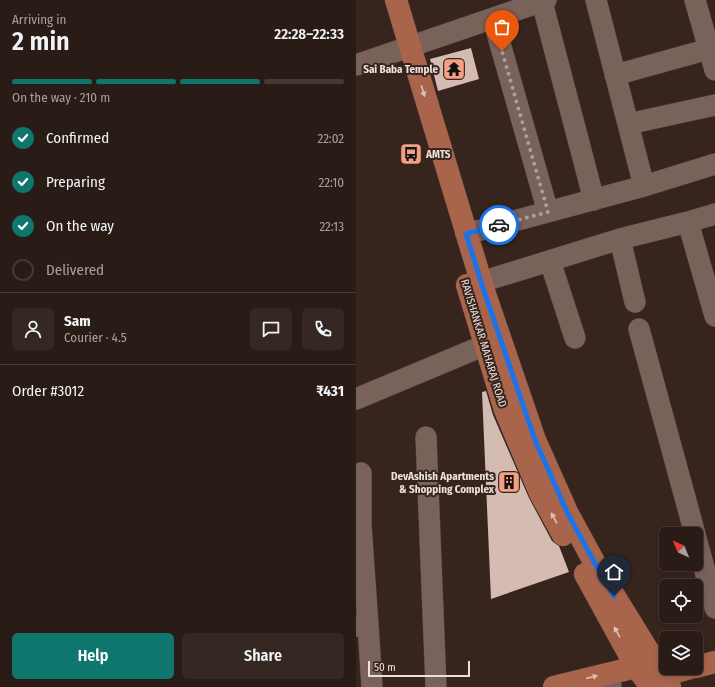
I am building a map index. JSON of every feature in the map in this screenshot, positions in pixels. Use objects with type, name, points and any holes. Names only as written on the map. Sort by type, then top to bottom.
[{"type":"main road","name":"RAVISHANKAR MAHARAJ ROAD","points":[[381,0],[403,50],[535,440],[567,512],[655,673]]},
{"type":"main road","name":"RAVISHANKAR MAHARAJ ROAD","points":[[396,0],[403,50],[485,345],[505,410],[540,493],[655,673]]},
{"type":"main road","points":[[703,651],[715,648]]},
{"type":"main road","points":[[703,665],[715,662]]},
{"type":"main road","points":[[610,687],[655,673]]},
{"type":"main road","points":[[554,687],[655,673]]},
{"type":"street","points":[[596,0],[644,186]]},
{"type":"street","points":[[695,0],[715,70]]},
{"type":"street","points":[[356,66],[544,1],[594,200]]},
{"type":"street","points":[[493,19],[548,212]]},
{"type":"street","points":[[615,75],[709,49]]},
{"type":"street","points":[[628,124],[715,105]]},
{"type":"street","points":[[466,234],[644,186],[715,164]]},
{"type":"street","points":[[481,282],[620,239],[715,214]]},
{"type":"street","points":[[688,222],[715,316]]},
{"type":"street","points":[[620,239],[635,302]]},
{"type":"street","points":[[550,261],[574,338]]},
{"type":"street","points":[[639,329],[693,527]]},
{"type":"street","points":[[356,399],[485,345]]},
{"type":"street","points":[[426,437],[436,687]]},
{"type":"street","points":[[361,473],[360,569],[362,625],[372,687]]},
{"type":"street","points":[[703,564],[715,608]]},
{"type":"building","name":"Sai Baba Temple","points":[[471,48],[479,79],[438,91],[430,59]]},
{"type":"building","name":"DevAshish Apartments & Shopping Complex","points":[[486,391],[493,415],[529,498],[552,541],[559,546],[569,572],[491,599],[482,392]]},
{"type":"way so far","points":[[499,225],[548,212],[502,51]]},
{"type":"place","name":"Sai Baba Temple","points":[[454,69]]},
{"type":"place","name":"AMTS","points":[[411,154]]},
{"type":"place","name":"DevAshish Apartments & Shopping Complex","points":[[509,482]]},
{"type":"route","points":[[499,225],[466,234],[535,440],[567,512],[614,596]]}]
